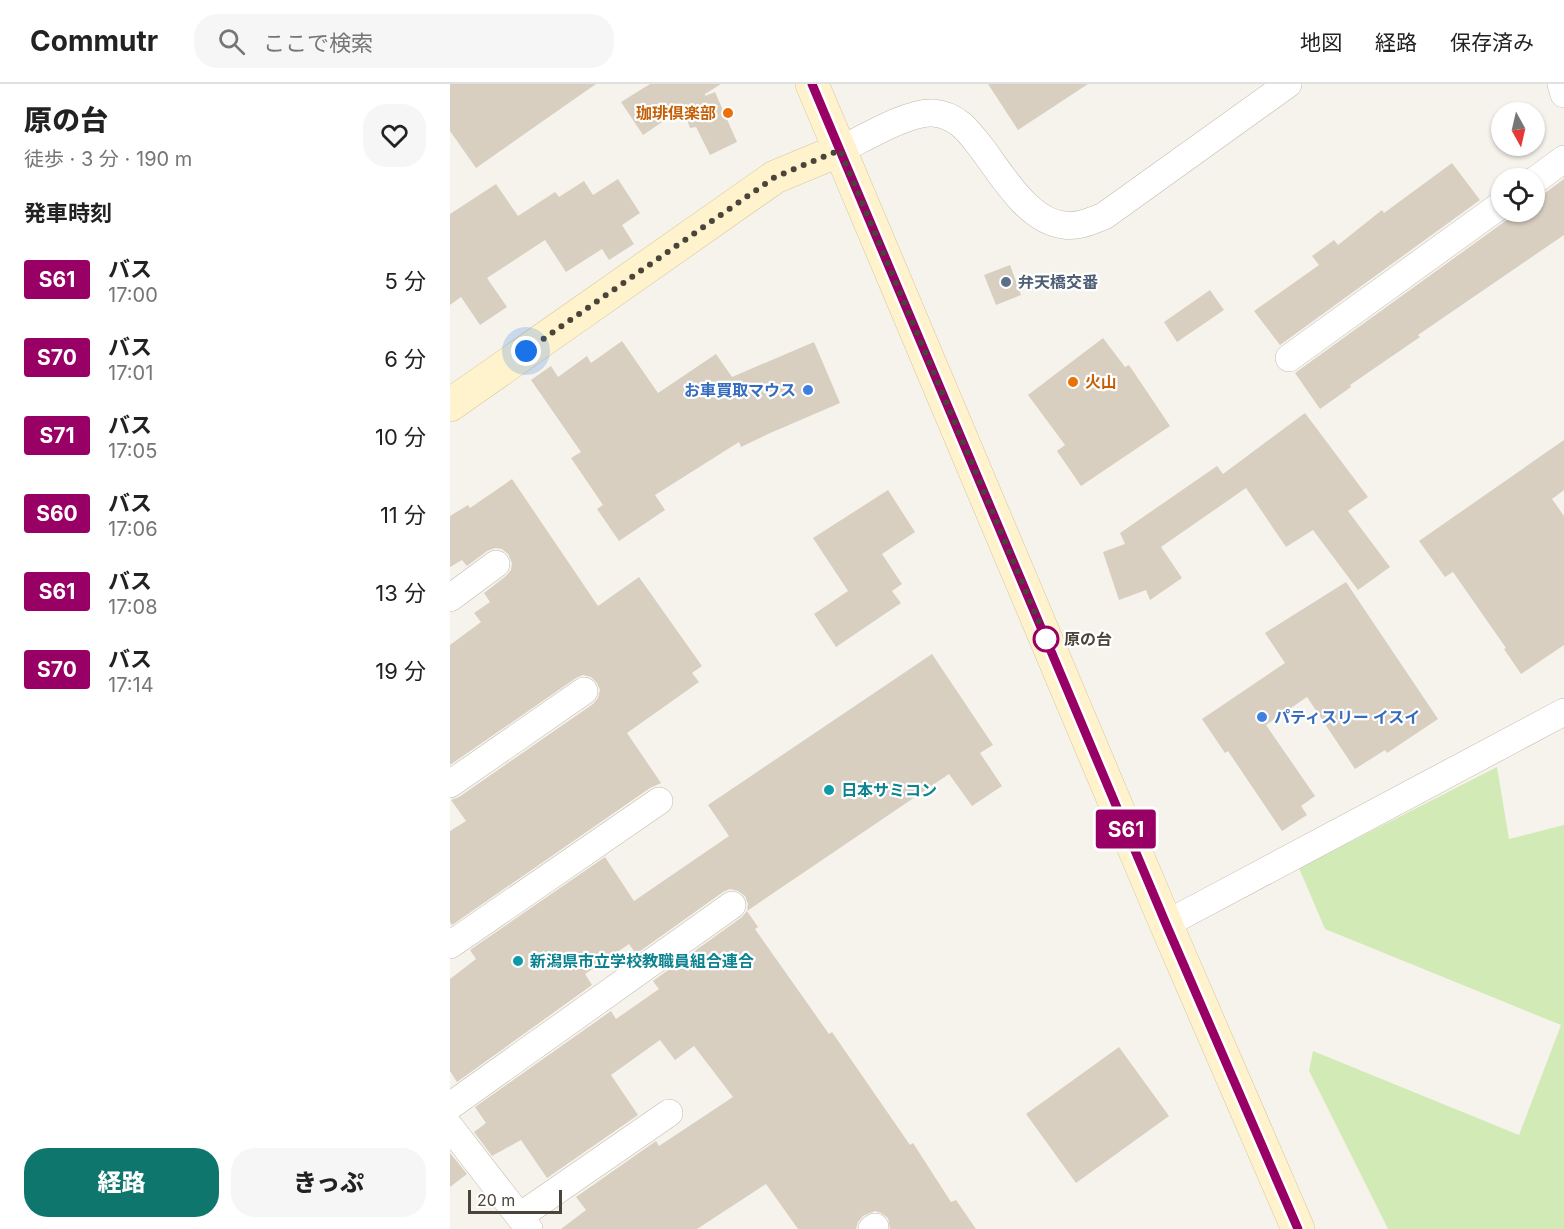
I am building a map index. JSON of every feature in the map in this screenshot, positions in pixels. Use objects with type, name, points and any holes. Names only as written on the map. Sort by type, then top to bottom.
[{"type":"street","points":[[812,84],[1166,924],[1298,1229]]},
{"type":"street","points":[[450,405],[775,177],[840,150],[914,115],[932,113],[949,116],[964,125],[1028,208],[1045,220],[1064,225],[1085,224],[1104,216],[1288,84]]},
{"type":"street","points":[[1562,84],[1564,94]]},
{"type":"street","points":[[1545,173],[1564,159]]},
{"type":"street","points":[[1289,358],[1491,212]]},
{"type":"street","points":[[450,598],[496,564]]},
{"type":"street","points":[[450,784],[584,691]]},
{"type":"street","points":[[1166,924],[1564,712]]},
{"type":"street","points":[[450,945],[659,801]]},
{"type":"street","points":[[450,1106],[732,905]]},
{"type":"street","points":[[450,1127],[524,1222],[655,1114]]},
{"type":"green space","points":[[1497,767],[1509,839],[1564,825],[1564,1229],[1388,1229],[1309,1071],[1313,1051],[1519,1135],[1561,1025],[1325,929],[1299,868]]},
{"type":"building","points":[[450,84],[596,84],[476,168],[450,131]]},
{"type":"building","points":[[650,84],[721,84],[705,96],[715,92],[737,142],[710,155],[696,127],[690,128],[683,108],[643,135],[621,102]]},
{"type":"building","points":[[988,84],[1088,84],[1018,130]]},
{"type":"building","points":[[1452,163],[1480,200],[1280,345],[1254,311],[1319,265],[1312,256],[1334,240],[1338,245],[1382,210],[1384,213]]},
{"type":"building","points":[[618,179],[640,213],[622,225],[634,244],[609,260],[602,249],[566,272],[545,240],[487,278],[507,307],[480,325],[461,297],[450,305],[450,214],[496,184],[518,216],[555,192],[559,197],[584,181],[593,195]]},
{"type":"building","points":[[1564,179],[1564,235],[1418,335],[1420,337],[1350,385],[1351,387],[1320,409],[1295,373],[1504,222],[1545,222],[1545,193]]},
{"type":"building","name":"弁天橋交番","points":[[1010,265],[1021,295],[996,305],[984,275]]},
{"type":"building","points":[[1210,290],[1224,310],[1177,342],[1164,322]]},
{"type":"building","points":[[1103,338],[1125,367],[1129,365],[1170,426],[1081,486],[1057,451],[1065,445],[1028,395]]},
{"type":"building","points":[[622,341],[658,393],[716,354],[732,377],[814,342],[840,403],[741,447],[739,442],[655,495],[665,510],[619,541],[597,509],[603,505],[571,458],[581,452],[531,380],[551,366],[558,377],[587,356],[591,363]]},
{"type":"building","points":[[1305,413],[1368,497],[1348,511],[1390,567],[1358,590],[1313,530],[1286,547],[1246,488],[1161,547],[1182,578],[1150,600],[1146,590],[1119,600],[1103,552],[1125,544],[1120,533],[1217,466],[1223,474]]},
{"type":"building","points":[[1564,440],[1564,490],[1552,499],[1564,516],[1564,645],[1521,674],[1504,649],[1506,648],[1453,572],[1445,577],[1419,541]]},
{"type":"building","points":[[512,479],[598,606],[639,577],[702,666],[692,673],[699,682],[627,733],[661,783],[650,788],[452,925],[450,922],[450,831],[466,821],[451,800],[459,797],[593,704],[600,690],[591,677],[583,675],[576,678],[450,765],[450,645],[481,622],[474,613],[490,602],[484,593],[506,576],[511,570],[512,563],[508,554],[502,549],[495,548],[487,551],[467,566],[462,560],[450,567],[450,516],[468,505],[470,508]]},
{"type":"building","points":[[888,490],[915,532],[882,554],[902,584],[892,591],[901,603],[836,647],[814,614],[848,591],[813,538]]},
{"type":"building","points":[[1346,582],[1438,719],[1387,753],[1385,750],[1355,769],[1307,697],[1266,725],[1315,796],[1301,806],[1307,815],[1282,831],[1228,751],[1225,753],[1202,719],[1285,663],[1265,633]]},
{"type":"building","points":[[932,654],[993,745],[980,753],[1002,786],[972,806],[949,774],[747,911],[748,904],[745,896],[730,889],[723,892],[636,954],[629,944],[585,974],[592,985],[457,1082],[450,1071],[450,979],[476,959],[470,950],[605,857],[634,901],[729,836],[708,805]]},
{"type":"building","points":[[747,911],[758,927],[755,929],[829,1034],[832,1032],[910,1145],[913,1143],[951,1202],[956,1200],[976,1229],[890,1229],[888,1218],[875,1211],[863,1216],[856,1229],[798,1229],[766,1184],[697,1229],[561,1229],[586,1210],[576,1197],[656,1141],[659,1146],[733,1097],[694,1046],[675,1060],[660,1040],[611,1075],[638,1115],[547,1178],[521,1140],[492,1156],[474,1132],[486,1123],[475,1107],[611,1011],[616,1019],[659,989],[653,981],[742,917]]},
{"type":"building","points":[[1119,1047],[1169,1116],[1076,1183],[1026,1114]]},
{"type":"building","points":[[450,1153],[467,1174],[450,1187]]},
{"type":"bus line","name":"S61","points":[[812,84],[1166,924],[1298,1229]]},
{"type":"place","name":"珈琲倶楽部","points":[[728,113]]},
{"type":"place","name":"弁天橋交番","points":[[1006,282]]},
{"type":"place","name":"火山","points":[[1073,382]]},
{"type":"place","name":"お車買取マウス","points":[[808,390]]},
{"type":"place","name":"原の台","points":[[1046,639]]},
{"type":"place","name":"パティスリー イスイ","points":[[1262,717]]},
{"type":"place","name":"日本サミコン","points":[[829,790]]},
{"type":"place","name":"新潟県市立学校教職員組合連合","points":[[518,961]]},
{"type":"route","points":[[526,351],[775,177],[840,150],[1046,639]]}]
